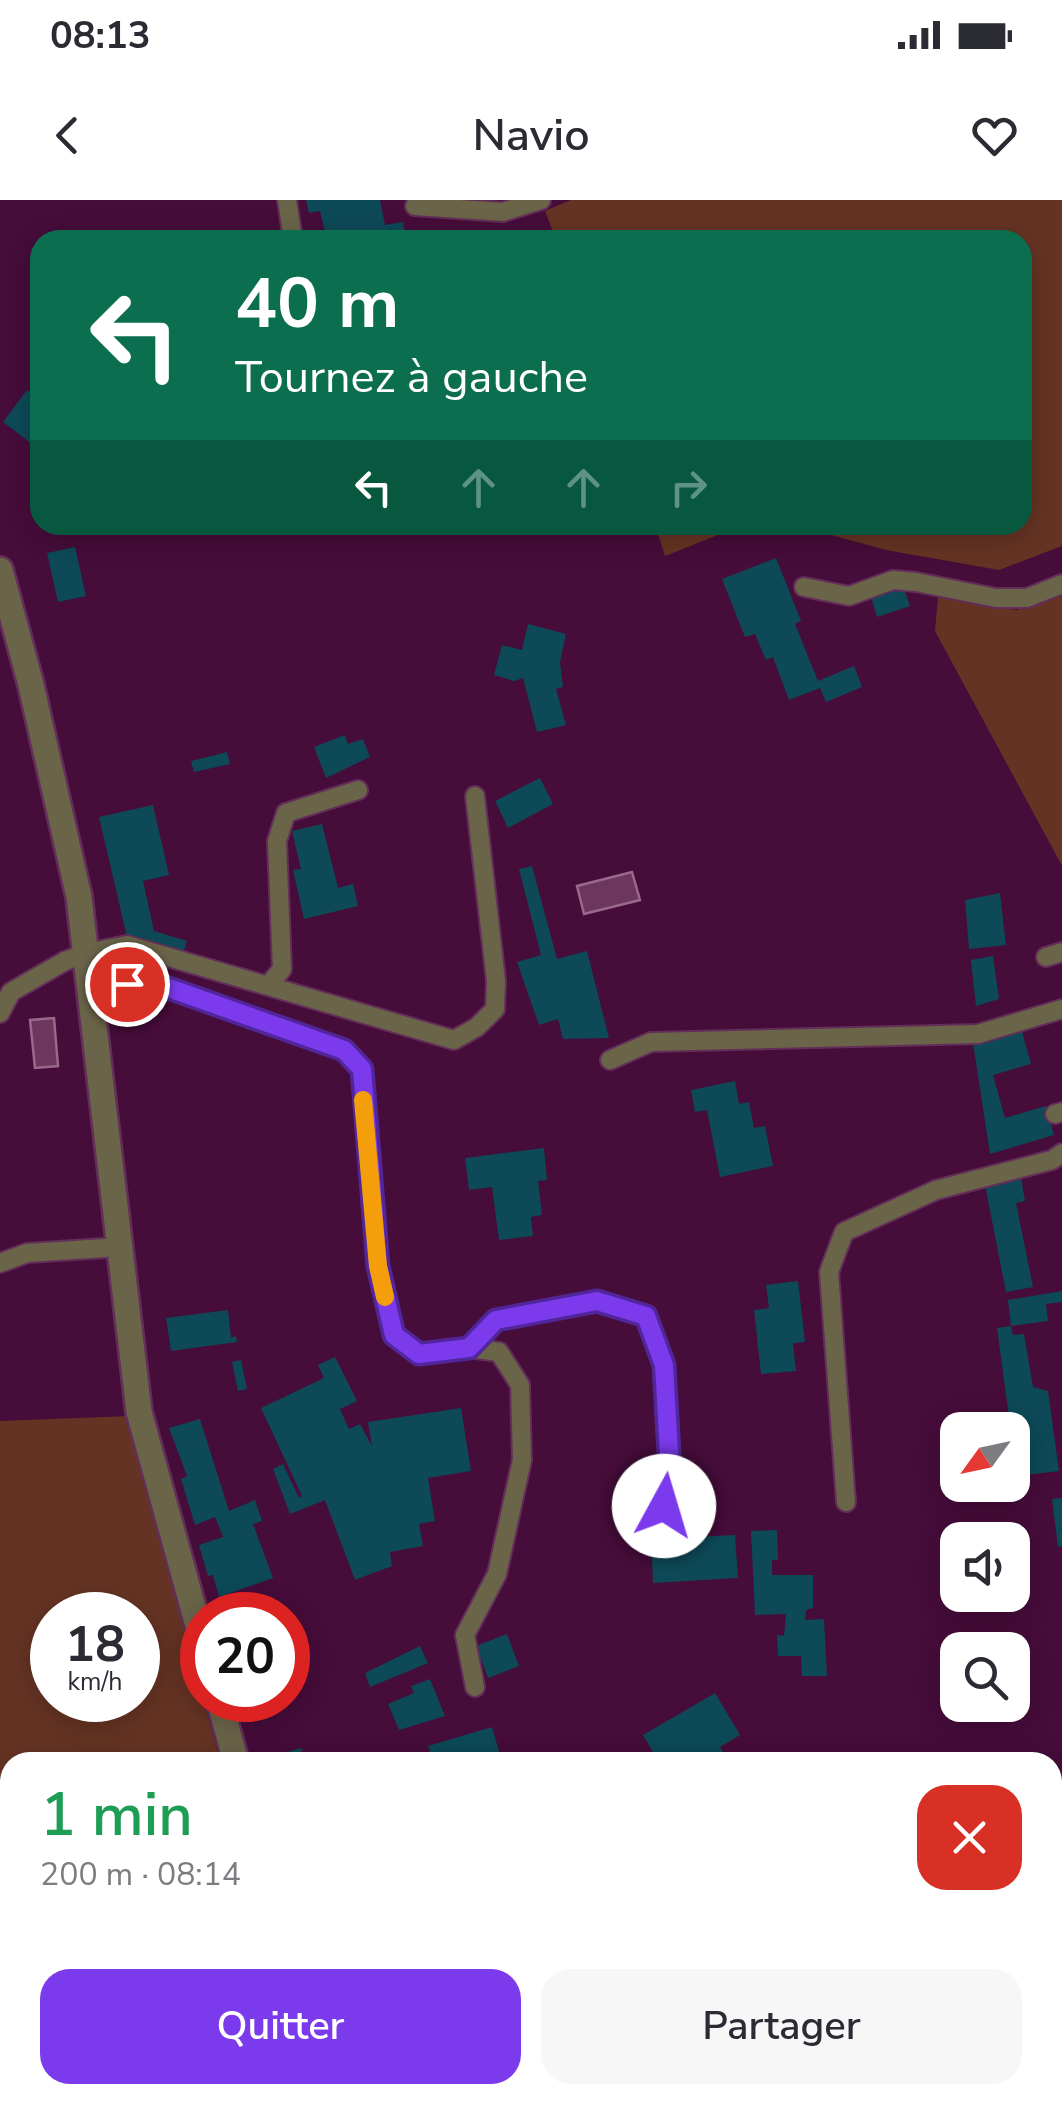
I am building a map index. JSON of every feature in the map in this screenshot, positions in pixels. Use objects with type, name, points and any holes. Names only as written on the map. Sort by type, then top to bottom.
[{"type":"street","points":[[0,570],[79,897],[139,1412],[189,1592]]},
{"type":"street","points":[[225,1722],[233,1752]]},
{"type":"lane","points":[[287,200],[292,230]]},
{"type":"lane","points":[[415,206],[504,212],[541,200]]},
{"type":"lane","points":[[804,587],[849,596],[893,580],[996,598],[1027,598],[1062,584]]},
{"type":"lane","points":[[268,986],[282,968],[277,841],[286,813],[358,790]]},
{"type":"lane","points":[[0,1013],[11,992],[87,953],[127,945],[454,1040],[477,1027],[495,1009],[496,981],[476,796]]},
{"type":"lane","points":[[91,983],[163,986],[344,1050],[362,1069],[378,1266],[394,1335],[419,1354],[469,1348],[499,1352],[520,1385],[522,1460],[497,1574],[465,1635],[475,1687]]},
{"type":"lane","points":[[610,1060],[651,1042],[978,1034],[1062,1009]]},
{"type":"lane","points":[[846,1502],[829,1272],[844,1232],[936,1190],[1052,1160],[1062,1153]]},
{"type":"lane","points":[[0,1264],[27,1253],[120,1247]]},
{"type":"lane","points":[[469,1348],[496,1320],[597,1301],[646,1316],[664,1365],[670,1470],[664,1506]]},
{"type":"shaded area","points":[[571,200],[1062,200],[1062,546],[999,570],[886,550],[831,535],[1032,535],[1032,230],[552,230],[545,211]]},
{"type":"shaded area","points":[[658,535],[718,535],[665,556]]},
{"type":"shaded area","points":[[1062,592],[1061,864],[935,631],[938,597],[1017,610]]},
{"type":"shaded area","points":[[632,872],[640,900],[584,914],[577,886]]},
{"type":"shaded area","points":[[54,1018],[58,1066],[35,1068],[30,1020]]},
{"type":"shaded area","points":[[130,1416],[180,1608],[180,1722],[210,1722],[217,1752],[0,1752],[0,1421]]},
{"type":"building","points":[[306,200],[380,200],[385,225],[403,222],[404,230],[325,230],[320,211],[309,213]]},
{"type":"building","points":[[27,390],[30,442],[3,422]]},
{"type":"building","points":[[75,547],[86,596],[58,602],[47,553]]},
{"type":"building","points":[[776,558],[801,621],[795,624],[818,681],[854,666],[862,687],[826,702],[820,688],[789,700],[773,657],[766,660],[755,634],[745,637],[722,579]]},
{"type":"building","points":[[903,586],[910,606],[877,617],[871,597]]},
{"type":"building","points":[[528,624],[566,634],[560,662],[563,687],[556,689],[566,725],[537,732],[523,678],[514,681],[494,675],[502,645],[522,650]]},
{"type":"building","points":[[345,735],[348,744],[363,739],[370,757],[326,778],[314,747]]},
{"type":"building","points":[[227,752],[230,764],[194,772],[191,761]]},
{"type":"building","points":[[540,778],[553,804],[508,828],[495,801]]},
{"type":"building","points":[[153,805],[169,875],[143,881],[154,931],[187,941],[183,953],[127,937],[99,817]]},
{"type":"building","points":[[322,824],[338,888],[353,884],[358,906],[304,919],[293,870],[301,869],[292,831]]},
{"type":"building","points":[[532,866],[557,959],[587,951],[609,1038],[563,1039],[558,1019],[539,1025],[517,962],[541,955],[519,869]]},
{"type":"building","points":[[1000,893],[1006,945],[969,949],[965,900]]},
{"type":"building","points":[[993,956],[999,999],[976,1006],[971,960]]},
{"type":"building","points":[[1021,1028],[1031,1064],[993,1075],[1005,1118],[1046,1106],[1054,1135],[990,1154],[973,1043]]},
{"type":"building","points":[[735,1081],[739,1104],[749,1102],[754,1128],[765,1126],[773,1166],[720,1177],[707,1110],[695,1112],[691,1090]]},
{"type":"building","points":[[544,1148],[547,1180],[538,1181],[542,1215],[531,1217],[533,1236],[499,1240],[492,1187],[469,1190],[465,1158]]},
{"type":"building","points":[[1021,1178],[1025,1201],[1016,1203],[1033,1287],[1006,1292],[985,1185]]},
{"type":"building","points":[[798,1281],[805,1342],[793,1343],[796,1371],[761,1374],[754,1310],[769,1308],[766,1285]]},
{"type":"building","points":[[1062,1291],[1062,1302],[1046,1304],[1048,1321],[1011,1326],[1008,1300]]},
{"type":"building","points":[[228,1310],[231,1338],[236,1336],[237,1342],[171,1351],[166,1318]]},
{"type":"building","points":[[1011,1326],[1013,1335],[1024,1334],[1033,1387],[1048,1391],[1059,1471],[1030,1474],[1030,1412],[1008,1412],[997,1328]]},
{"type":"building","points":[[335,1357],[357,1401],[340,1409],[349,1429],[360,1424],[372,1446],[368,1422],[461,1408],[471,1471],[428,1478],[435,1521],[419,1524],[423,1546],[390,1552],[392,1566],[355,1580],[325,1500],[290,1514],[273,1469],[283,1464],[299,1498],[302,1496],[261,1408],[324,1378],[318,1365]]},
{"type":"building","points":[[241,1360],[247,1389],[238,1391],[232,1362]]},
{"type":"building","points":[[200,1419],[229,1511],[255,1500],[262,1521],[253,1524],[273,1578],[233,1592],[218,1592],[213,1575],[208,1576],[199,1545],[223,1537],[215,1517],[195,1525],[181,1479],[187,1476],[169,1428]]},
{"type":"building","points":[[1062,1498],[1062,1546],[1058,1547],[1052,1499]]},
{"type":"building","points":[[777,1530],[778,1560],[772,1560],[772,1575],[813,1575],[813,1608],[806,1610],[805,1620],[824,1619],[827,1676],[802,1676],[801,1656],[778,1656],[777,1635],[784,1636],[786,1614],[755,1615],[751,1531]]},
{"type":"building","points":[[735,1535],[738,1578],[653,1583],[651,1539]]},
{"type":"building","points":[[507,1634],[519,1666],[488,1678],[476,1646]]},
{"type":"building","points":[[420,1646],[428,1663],[370,1687],[365,1673]]},
{"type":"building","points":[[430,1679],[445,1716],[399,1730],[388,1704],[414,1693],[411,1686]]},
{"type":"building","points":[[715,1693],[740,1735],[720,1747],[723,1752],[653,1752],[643,1735]]},
{"type":"building","points":[[492,1727],[499,1752],[430,1752],[428,1746]]},
{"type":"slow traffic","points":[[363,1100],[378,1266],[385,1297]]},
{"type":"route","points":[[127,984],[163,986],[344,1050],[362,1069],[378,1266],[394,1335],[419,1354],[469,1348],[496,1320],[597,1301],[646,1316],[664,1365],[670,1470],[664,1506]]}]
